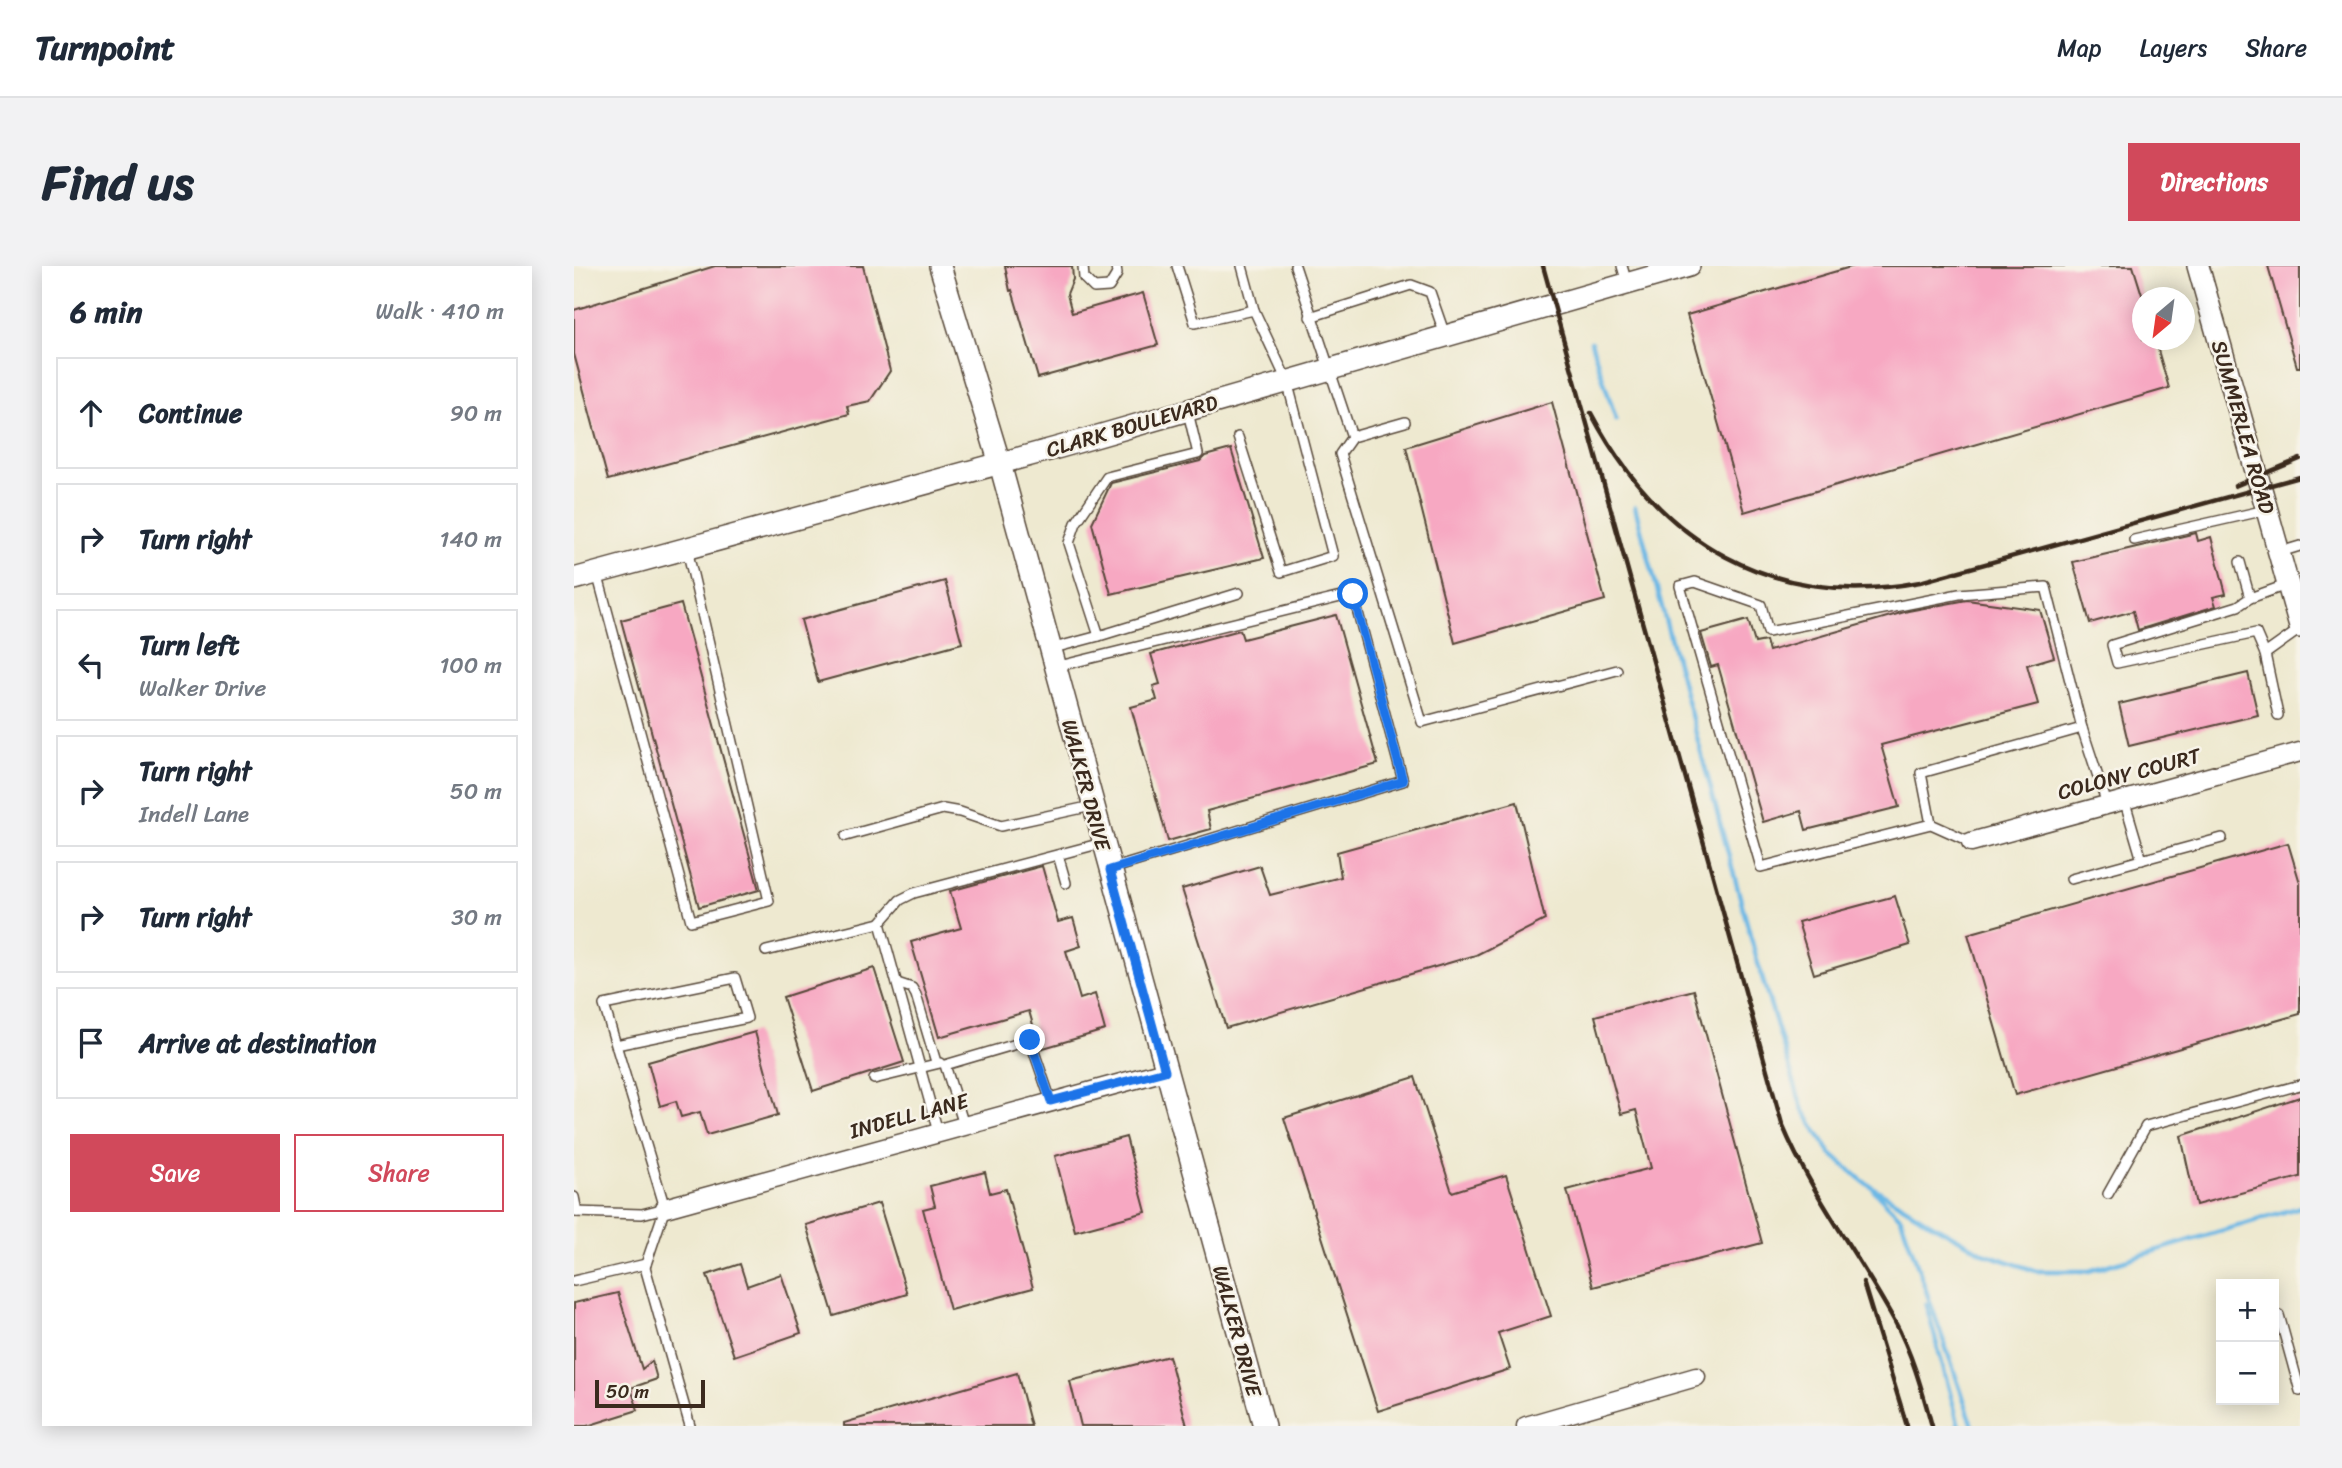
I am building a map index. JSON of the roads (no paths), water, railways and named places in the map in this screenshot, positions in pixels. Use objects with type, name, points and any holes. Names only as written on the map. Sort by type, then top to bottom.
[{"type":"street","name":"WALKER DRIVE","points":[[940,266],[1000,464],[1051,658],[1264,1426]]},
{"type":"street","name":"CLARK BOULEVARD","points":[[574,579],[1000,464],[1187,410],[1445,335],[1625,275],[1689,266]]},
{"type":"street","name":"SUMMERLEA ROAD","points":[[2198,266],[2300,628]]},
{"type":"street","name":"COLONY COURT","points":[[1971,842],[2300,752]]},
{"type":"street","name":"INDELL LANE","points":[[665,1208],[1165,1071]]},
{"type":"street","points":[[1525,1426],[1696,1377]]},
{"type":"lane","points":[[1083,266],[1084,278],[1094,288],[1109,287],[1117,274],[1116,266]]},
{"type":"lane","points":[[1177,266],[1195,323],[1254,310]]},
{"type":"lane","points":[[1237,437],[1281,572],[1333,556],[1287,381],[1254,310],[1241,266]]},
{"type":"lane","points":[[1295,266],[1352,438]]},
{"type":"lane","points":[[1310,317],[1411,285],[1430,292],[1445,335]]},
{"type":"lane","points":[[1099,636],[1069,542],[1076,523],[1107,477],[1198,454],[1187,410]]},
{"type":"lane","points":[[1405,422],[1352,438],[1340,454],[1422,722],[1617,670]]},
{"type":"lane","points":[[2134,540],[2266,510]]},
{"type":"lane","points":[[2279,553],[2300,546]]},
{"type":"lane","points":[[597,573],[691,921],[769,901],[687,549]]},
{"type":"lane","points":[[2240,562],[2250,598]]},
{"type":"lane","points":[[1971,842],[1931,824],[1761,867],[1680,586],[1695,582],[1761,605],[1768,632],[1959,594],[2046,587],[2082,728],[2142,860]]},
{"type":"lane","points":[[2278,715],[2265,654],[2256,633],[2117,663],[2112,645],[2238,606],[2250,598],[2288,584]]},
{"type":"lane","points":[[1051,658],[1099,636],[1239,593]]},
{"type":"lane","points":[[1051,658],[1353,594],[1403,781],[1110,870]]},
{"type":"lane","points":[[2265,654],[2300,628]]},
{"type":"lane","points":[[1931,824],[1921,773],[2082,728]]},
{"type":"lane","points":[[846,836],[943,809],[1001,826],[1092,806]]},
{"type":"lane","points":[[2071,879],[2222,838]]},
{"type":"lane","points":[[766,951],[880,923],[900,900],[914,892],[1102,843]]},
{"type":"lane","points":[[1058,855],[1066,883]]},
{"type":"lane","points":[[880,923],[938,1132]]},
{"type":"lane","points":[[616,1045],[747,1018],[735,978],[604,1005],[616,1045],[665,1208],[646,1264],[690,1426]]},
{"type":"lane","points":[[897,983],[912,988],[916,995],[964,1125]]},
{"type":"lane","points":[[874,1079],[1030,1040],[1051,1101]]},
{"type":"lane","points":[[2108,1194],[2146,1126],[2300,1085]]},
{"type":"lane","points":[[574,1197],[576,1212],[642,1214],[665,1208]]},
{"type":"lane","points":[[574,1281],[646,1264]]},
{"type":"lane","points":[[2279,1315],[2300,1391]]},
{"type":"waterway","points":[[1591,342],[1616,419]]},
{"type":"waterway","points":[[1635,507],[1758,964],[1802,1108],[1831,1154],[1864,1182],[1932,1224],[1986,1254],[2036,1271],[2089,1271],[2300,1207]]},
{"type":"waterway","points":[[1874,1191],[1901,1218],[1973,1426]]},
{"type":"waterway","points":[[1926,1304],[1959,1426]]},
{"type":"railway","points":[[1543,266],[1782,1124],[1807,1175],[1880,1296],[1906,1345],[1932,1426]]},
{"type":"railway","points":[[1591,413],[1619,459],[1650,498],[1686,531],[1726,557],[1769,575],[1816,586],[1866,588],[1920,582],[2300,477]]},
{"type":"railway","points":[[2235,486],[2300,459]]},
{"type":"railway","points":[[1863,1282],[1907,1426]]}]
